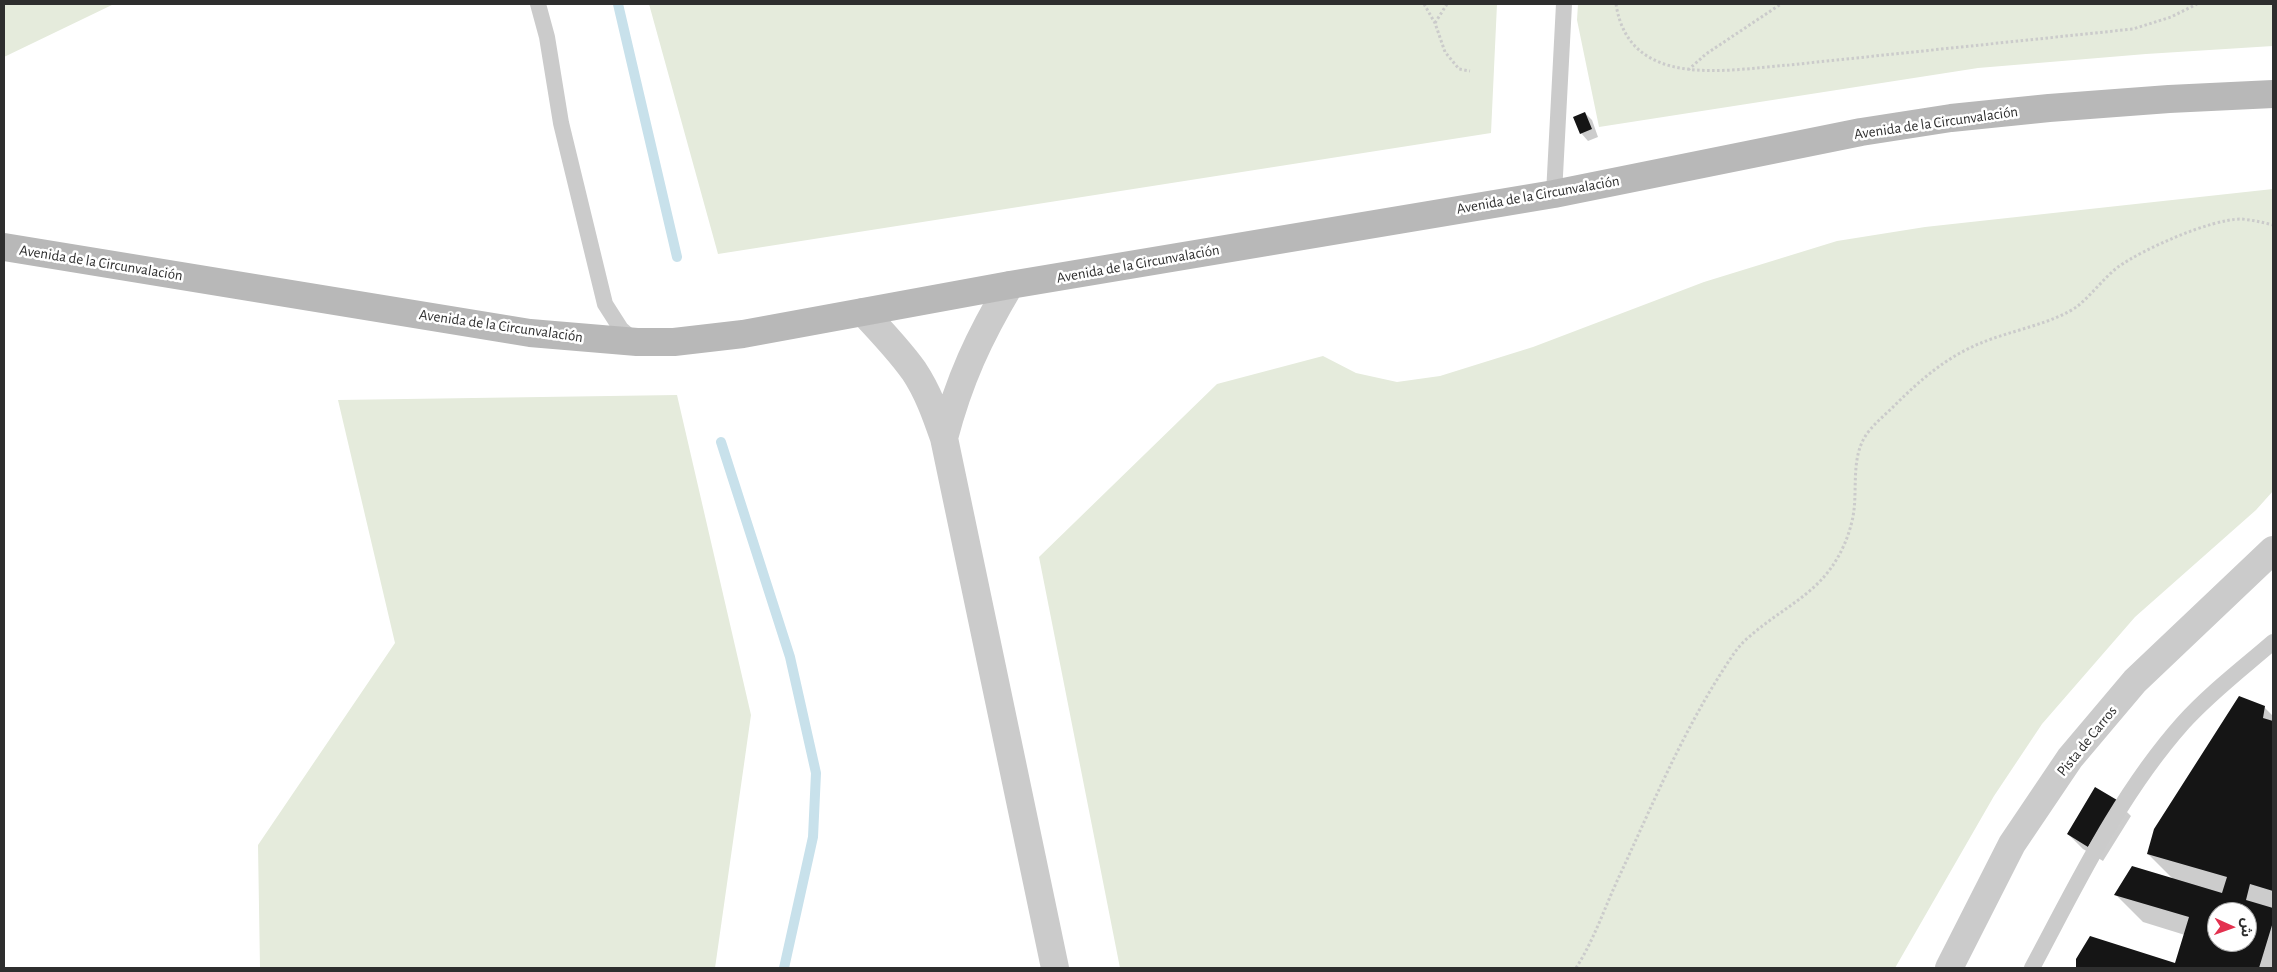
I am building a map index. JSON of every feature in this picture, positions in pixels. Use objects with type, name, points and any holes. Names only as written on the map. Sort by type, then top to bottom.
[{"type":"main road","name":"Avenida de la Circunvalación","points":[[4,247],[530,333],[637,342],[674,342],[743,334],[1010,285],[1554,194],[1861,132],[1951,118],[2049,108],[2273,94]]},
{"type":"street","points":[[944,438],[954,399],[969,361],[986,324],[1010,285]]},
{"type":"street","points":[[863,312],[891,342],[914,371],[932,404],[944,438],[1056,968]]},
{"type":"street","name":"Pista de Carros","points":[[1950,968],[2012,844],[2070,758],[2135,681],[2273,550]]},
{"type":"lane","points":[[538,4],[547,37],[561,123],[605,304],[621,329],[637,342]]},
{"type":"lane","points":[[1554,194],[1564,4]]},
{"type":"lane","points":[[2032,968],[2114,819],[2151,762],[2184,722],[2215,692],[2273,642]]},
{"type":"path","points":[[1424,4],[1435,23],[1445,52],[1459,69],[1470,71]]},
{"type":"path","points":[[1435,23],[1447,4]]},
{"type":"path","points":[[1616,4],[1618,20],[1627,39],[1642,53],[1658,63],[1688,70],[1732,70],[1789,66],[2133,29],[2171,17],[2197,4]]},
{"type":"path","points":[[1688,70],[1706,54],[1781,4]]},
{"type":"path","points":[[1576,968],[1589,947],[1617,882],[1711,689],[1734,653],[1748,637],[1809,594],[1828,575],[1843,548],[1853,513],[1858,452],[1869,432],[1921,380],[1950,358],[1980,343],[2061,315],[2078,305],[2108,275],[2125,262],[2182,235],[2221,222],[2238,219],[2273,225]]},
{"type":"green space","points":[[4,4],[114,4],[4,57]]},
{"type":"green space","points":[[649,4],[1497,4],[1491,133],[718,254]]},
{"type":"green space","points":[[1578,4],[2273,4],[2273,46],[1978,68],[1599,127],[1577,20]]},
{"type":"green space","points":[[2273,189],[2273,491],[2256,510],[2135,617],[2042,724],[1994,796],[1895,968],[1120,968],[1039,557],[1217,384],[1323,356],[1356,373],[1397,382],[1440,376],[1533,347],[1704,282],[1837,241],[1925,227]]},
{"type":"green space","points":[[677,395],[751,715],[715,968],[260,968],[258,845],[395,643],[338,400]]},
{"type":"building","points":[[1585,112],[1592,129],[1580,134],[1573,117]]},
{"type":"building","points":[[2239,696],[2265,706],[2263,718],[2273,721],[2273,891],[2250,884],[2246,900],[2253,902],[2207,902],[2207,952],[2257,952],[2257,903],[2273,908],[2273,922],[2259,968],[2076,968],[2076,959],[2090,936],[2175,963],[2189,917],[2114,895],[2132,866],[2222,893],[2227,877],[2147,854],[2154,829]]},
{"type":"building","points":[[2095,787],[2117,800],[2088,847],[2067,834]]},
{"type":"waterway","points":[[618,4],[677,257]]},
{"type":"waterway","points":[[721,442],[790,657],[816,773],[813,837],[784,968]]}]
